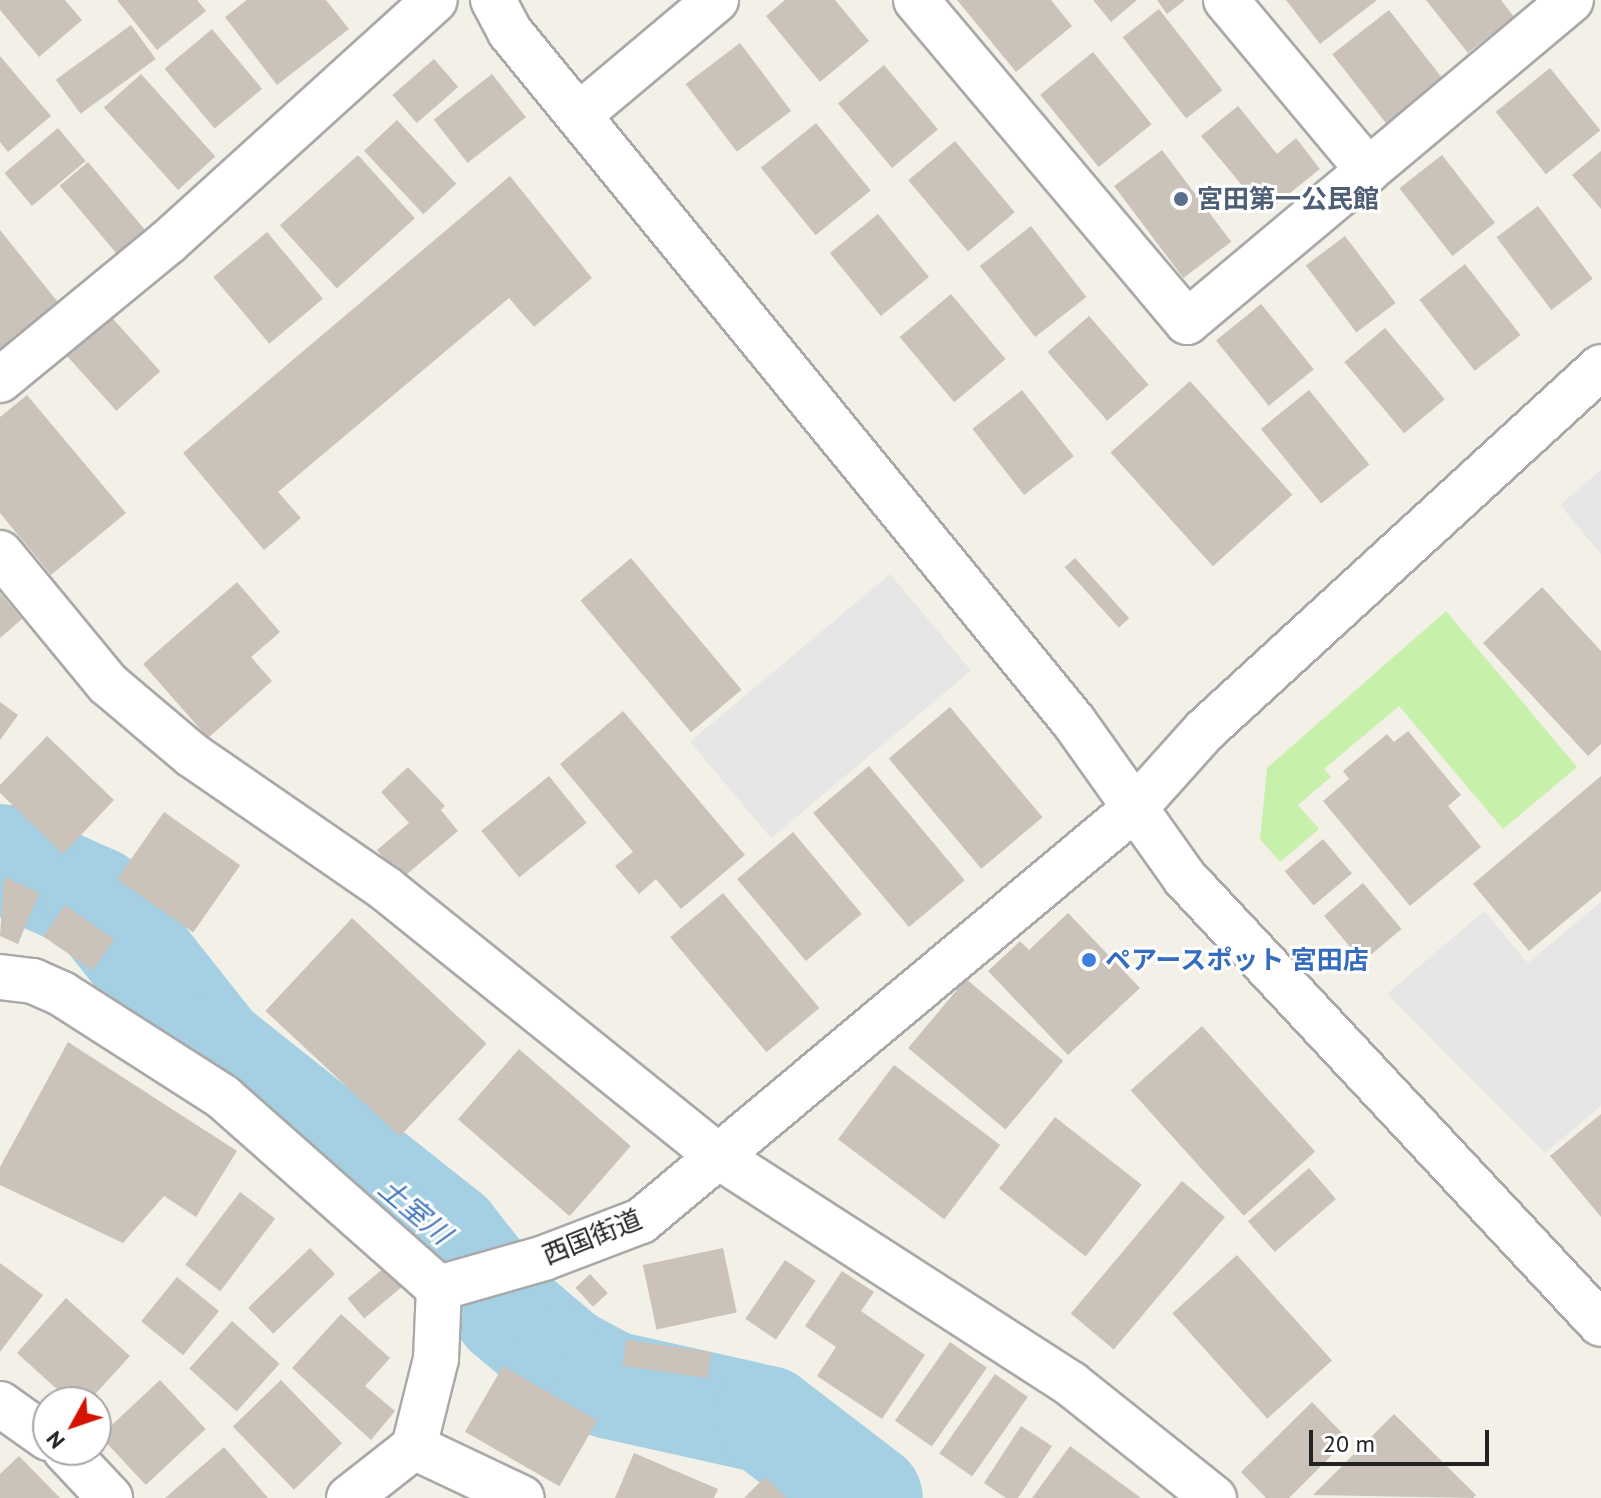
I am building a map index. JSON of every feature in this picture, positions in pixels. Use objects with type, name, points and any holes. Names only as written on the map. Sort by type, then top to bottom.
[{"type":"street","points":[[0,380],[168,242],[435,0]]},
{"type":"street","points":[[579,115],[716,0]]},
{"type":"street","points":[[916,0],[1187,322],[1571,0]]},
{"type":"street","points":[[1226,0],[1368,170]]},
{"type":"street","points":[[1586,0],[1601,18]]},
{"type":"street","points":[[502,16],[579,115],[1074,722],[1184,877],[1601,1324]]},
{"type":"street","name":"西国街道","points":[[439,1288],[544,1258],[641,1221],[1134,809],[1205,730],[1601,367]]},
{"type":"street","points":[[0,553],[120,695],[192,755],[386,889],[719,1157],[1071,1384],[1214,1498]]},
{"type":"street","points":[[0,977],[48,986],[223,1097],[439,1288],[436,1359],[414,1447],[349,1498]]},
{"type":"street","points":[[0,1404],[32,1427]]},
{"type":"street","points":[[414,1447],[522,1498]]},
{"type":"street","points":[[80,1466],[110,1498]]},
{"type":"green space","points":[[1446,611],[1577,767],[1503,829],[1399,706],[1324,769],[1331,777],[1298,805],[1319,829],[1280,862],[1260,839],[1267,768]]},
{"type":"shaded area","points":[[1601,470],[1601,554],[1560,505]]},
{"type":"shaded area","points":[[890,574],[971,671],[771,838],[690,742]]},
{"type":"shaded area","points":[[1601,902],[1601,1106],[1545,1153],[1387,994],[1484,911],[1528,963]]},
{"type":"building","points":[[0,0],[65,0],[82,20],[39,57],[0,10]]},
{"type":"building","points":[[117,0],[197,0],[206,11],[157,50]]},
{"type":"building","points":[[247,0],[326,0],[349,29],[277,85],[225,17]]},
{"type":"building","points":[[785,0],[835,0],[869,41],[820,82],[766,16]]},
{"type":"building","points":[[957,0],[1051,0],[1072,26],[1016,72]]},
{"type":"building","points":[[1093,0],[1137,0],[1111,22]]},
{"type":"building","points":[[1157,0],[1185,0],[1167,14]]},
{"type":"building","points":[[1286,0],[1377,0],[1320,44]]},
{"type":"building","points":[[1426,0],[1501,0],[1514,17],[1468,53]]},
{"type":"building","points":[[1159,9],[1222,90],[1186,118],[1123,37]]},
{"type":"building","points":[[1389,10],[1443,79],[1386,124],[1332,54]]},
{"type":"building","points":[[131,25],[156,59],[80,114],[56,80]]},
{"type":"building","points":[[212,29],[262,89],[215,129],[165,69]]},
{"type":"building","points":[[740,43],[791,111],[737,152],[686,84]]},
{"type":"building","points":[[1093,52],[1152,124],[1099,167],[1040,95]]},
{"type":"building","points":[[0,56],[51,116],[8,152],[0,142]]},
{"type":"building","points":[[434,59],[458,87],[417,123],[392,95]]},
{"type":"building","points":[[884,65],[938,129],[892,168],[838,104]]},
{"type":"building","points":[[1550,68],[1600,130],[1546,174],[1496,112]]},
{"type":"building","points":[[141,74],[215,156],[178,190],[104,107]]},
{"type":"building","points":[[492,74],[526,117],[468,163],[434,120]]},
{"type":"building","points":[[1238,106],[1277,154],[1296,138],[1320,169],[1265,213],[1201,136]]},
{"type":"building","points":[[397,120],[456,184],[423,214],[364,151]]},
{"type":"building","points":[[816,123],[871,191],[816,235],[761,168]]},
{"type":"building","points":[[58,128],[86,161],[32,206],[4,173]]},
{"type":"building","points":[[955,141],[1015,212],[968,251],[908,180]]},
{"type":"building","points":[[1162,150],[1231,242],[1183,278],[1114,186]]},
{"type":"building","points":[[1601,151],[1601,209],[1572,175]]},
{"type":"building","points":[[358,155],[415,218],[337,288],[280,225]]},
{"type":"building","points":[[1442,155],[1495,223],[1452,256],[1399,188]]},
{"type":"building","points":[[88,162],[150,236],[122,260],[60,186]]},
{"type":"building","points":[[510,176],[592,278],[534,327],[509,298],[278,492],[301,518],[264,550],[183,453]]},
{"type":"building","points":[[1538,206],[1593,279],[1551,310],[1496,237]]},
{"type":"building","points":[[878,214],[929,277],[881,316],[830,253]]},
{"type":"building","points":[[1031,226],[1086,297],[1035,337],[980,266]]},
{"type":"building","points":[[0,230],[65,311],[0,363]]},
{"type":"building","points":[[267,232],[323,299],[269,344],[213,277]]},
{"type":"building","points":[[1345,236],[1396,303],[1356,333],[1306,265]]},
{"type":"building","points":[[1465,264],[1520,335],[1475,371],[1419,300]]},
{"type":"building","points":[[951,294],[1006,359],[954,402],[900,337]]},
{"type":"building","points":[[1261,304],[1314,369],[1269,406],[1216,341]]},
{"type":"building","points":[[106,311],[160,371],[116,411],[62,350]]},
{"type":"building","points":[[1089,316],[1149,385],[1107,421],[1047,352]]},
{"type":"building","points":[[1385,328],[1445,399],[1404,433],[1344,362]]},
{"type":"building","points":[[1190,381],[1292,495],[1213,566],[1110,453]]},
{"type":"building","points":[[1022,390],[1074,456],[1024,495],[972,429]]},
{"type":"building","points":[[1309,390],[1369,465],[1321,504],[1261,429]]},
{"type":"building","points":[[27,395],[126,513],[51,575],[0,513],[0,417]]},
{"type":"building","points":[[631,558],[742,690],[691,732],[580,600]]},
{"type":"building","points":[[1075,558],[1129,618],[1119,628],[1065,567]]},
{"type":"building","points":[[237,582],[280,632],[251,657],[272,681],[208,738],[143,664]]},
{"type":"building","points":[[1542,587],[1601,651],[1601,744],[1588,756],[1483,643]]},
{"type":"building","points":[[0,593],[22,619],[0,638]]},
{"type":"building","points":[[0,702],[18,715],[0,740]]},
{"type":"building","points":[[950,707],[1043,817],[981,869],[889,758]]},
{"type":"building","points":[[623,711],[745,855],[681,909],[656,879],[639,894],[615,866],[633,852],[560,764]]},
{"type":"building","points":[[1408,731],[1461,795],[1448,806],[1481,847],[1410,906],[1323,801],[1349,779],[1343,771],[1387,734],[1394,742]]},
{"type":"building","points":[[47,736],[114,800],[63,854],[0,793],[0,785]]},
{"type":"building","points":[[869,766],[965,880],[909,927],[813,813]]},
{"type":"building","points":[[408,767],[445,806],[441,810],[458,831],[401,879],[377,850],[409,823],[381,792]]},
{"type":"building","points":[[549,776],[587,823],[519,877],[481,831]]},
{"type":"building","points":[[1601,776],[1601,891],[1529,951],[1473,884]]},
{"type":"building","points":[[164,812],[240,865],[193,933],[117,879]]},
{"type":"building","points":[[793,832],[862,914],[806,961],[737,879]]},
{"type":"building","points":[[1323,839],[1352,873],[1314,906],[1285,871]]},
{"type":"building","points":[[4,877],[39,893],[18,944],[0,936]]},
{"type":"building","points":[[1363,883],[1402,929],[1362,962],[1324,916]]},
{"type":"building","points":[[723,893],[819,1008],[767,1052],[670,937]]},
{"type":"building","points":[[65,905],[114,939],[92,971],[43,936]]},
{"type":"building","points":[[1068,913],[1140,988],[1068,1055],[988,971],[1020,941],[1029,950]]},
{"type":"building","points":[[352,918],[487,1043],[400,1136],[265,1011]]},
{"type":"building","points":[[966,979],[1063,1061],[1005,1130],[908,1048]]},
{"type":"building","points":[[1202,1026],[1315,1152],[1244,1216],[1131,1090]]},
{"type":"building","points":[[68,1042],[237,1151],[196,1217],[164,1196],[123,1243],[0,1185],[0,1167]]},
{"type":"building","points":[[519,1049],[631,1146],[570,1216],[458,1119]]},
{"type":"building","points":[[894,1065],[1000,1145],[944,1219],[838,1139]]},
{"type":"building","points":[[1601,1114],[1601,1217],[1550,1156]]},
{"type":"building","points":[[1055,1117],[1142,1185],[1086,1256],[999,1189]]},
{"type":"building","points":[[1309,1168],[1336,1199],[1275,1252],[1248,1221]]},
{"type":"building","points":[[1182,1181],[1225,1217],[1114,1350],[1071,1314]]},
{"type":"building","points":[[240,1192],[275,1218],[220,1291],[185,1265]]},
{"type":"building","points":[[310,1248],[335,1274],[273,1334],[248,1308]]},
{"type":"building","points":[[723,1248],[737,1313],[657,1330],[643,1265]]},
{"type":"building","points":[[1237,1255],[1332,1361],[1267,1419],[1172,1313]]},
{"type":"building","points":[[785,1260],[816,1281],[776,1340],[745,1319]]},
{"type":"building","points":[[0,1263],[43,1295],[0,1352]]},
{"type":"building","points":[[385,1267],[402,1287],[364,1318],[347,1298]]},
{"type":"building","points":[[842,1271],[874,1292],[861,1311],[925,1355],[882,1419],[817,1376],[836,1347],[805,1326]]},
{"type":"building","points":[[590,1274],[608,1293],[593,1307],[575,1288]]},
{"type":"building","points":[[177,1277],[219,1311],[183,1355],[141,1321]]},
{"type":"building","points":[[66,1298],[130,1356],[103,1386],[53,1386],[17,1353]]},
{"type":"building","points":[[341,1314],[390,1358],[365,1386],[395,1411],[371,1440],[292,1368]]},
{"type":"building","points":[[232,1321],[280,1364],[237,1411],[189,1369]]},
{"type":"building","points":[[626,1340],[711,1352],[708,1378],[622,1366]]},
{"type":"building","points":[[950,1342],[987,1368],[932,1446],[895,1421]]},
{"type":"building","points":[[503,1366],[597,1420],[559,1486],[465,1432]]},
{"type":"building","points":[[995,1374],[1028,1397],[972,1476],[939,1453]]},
{"type":"building","points":[[160,1380],[206,1429],[146,1485],[112,1449],[112,1425]]},
{"type":"building","points":[[281,1380],[342,1443],[294,1490],[233,1427]]},
{"type":"building","points":[[1312,1402],[1348,1439],[1289,1498],[1266,1498],[1241,1472]]},
{"type":"building","points":[[1394,1414],[1476,1495],[1473,1498],[1313,1495]]},
{"type":"building","points":[[1021,1426],[1052,1446],[1018,1498],[1006,1498],[984,1483]]},
{"type":"building","points":[[1070,1446],[1141,1498],[1032,1498]]},
{"type":"building","points":[[224,1447],[268,1498],[165,1498]]},
{"type":"building","points":[[634,1453],[718,1489],[714,1498],[615,1498]]},
{"type":"building","points":[[19,1456],[60,1498],[0,1498],[0,1474]]},
{"type":"building","points":[[765,1477],[787,1498],[744,1498]]},
{"type":"waterway","name":"土室川","points":[[0,858],[96,901],[214,1050],[448,1236],[508,1312],[566,1361],[611,1385],[767,1420],[869,1498]]},
{"type":"place","name":"宮田第一公民館","points":[[1181,199]]},
{"type":"place","name":"ペアースポット 宮田店","points":[[1089,960]]}]
